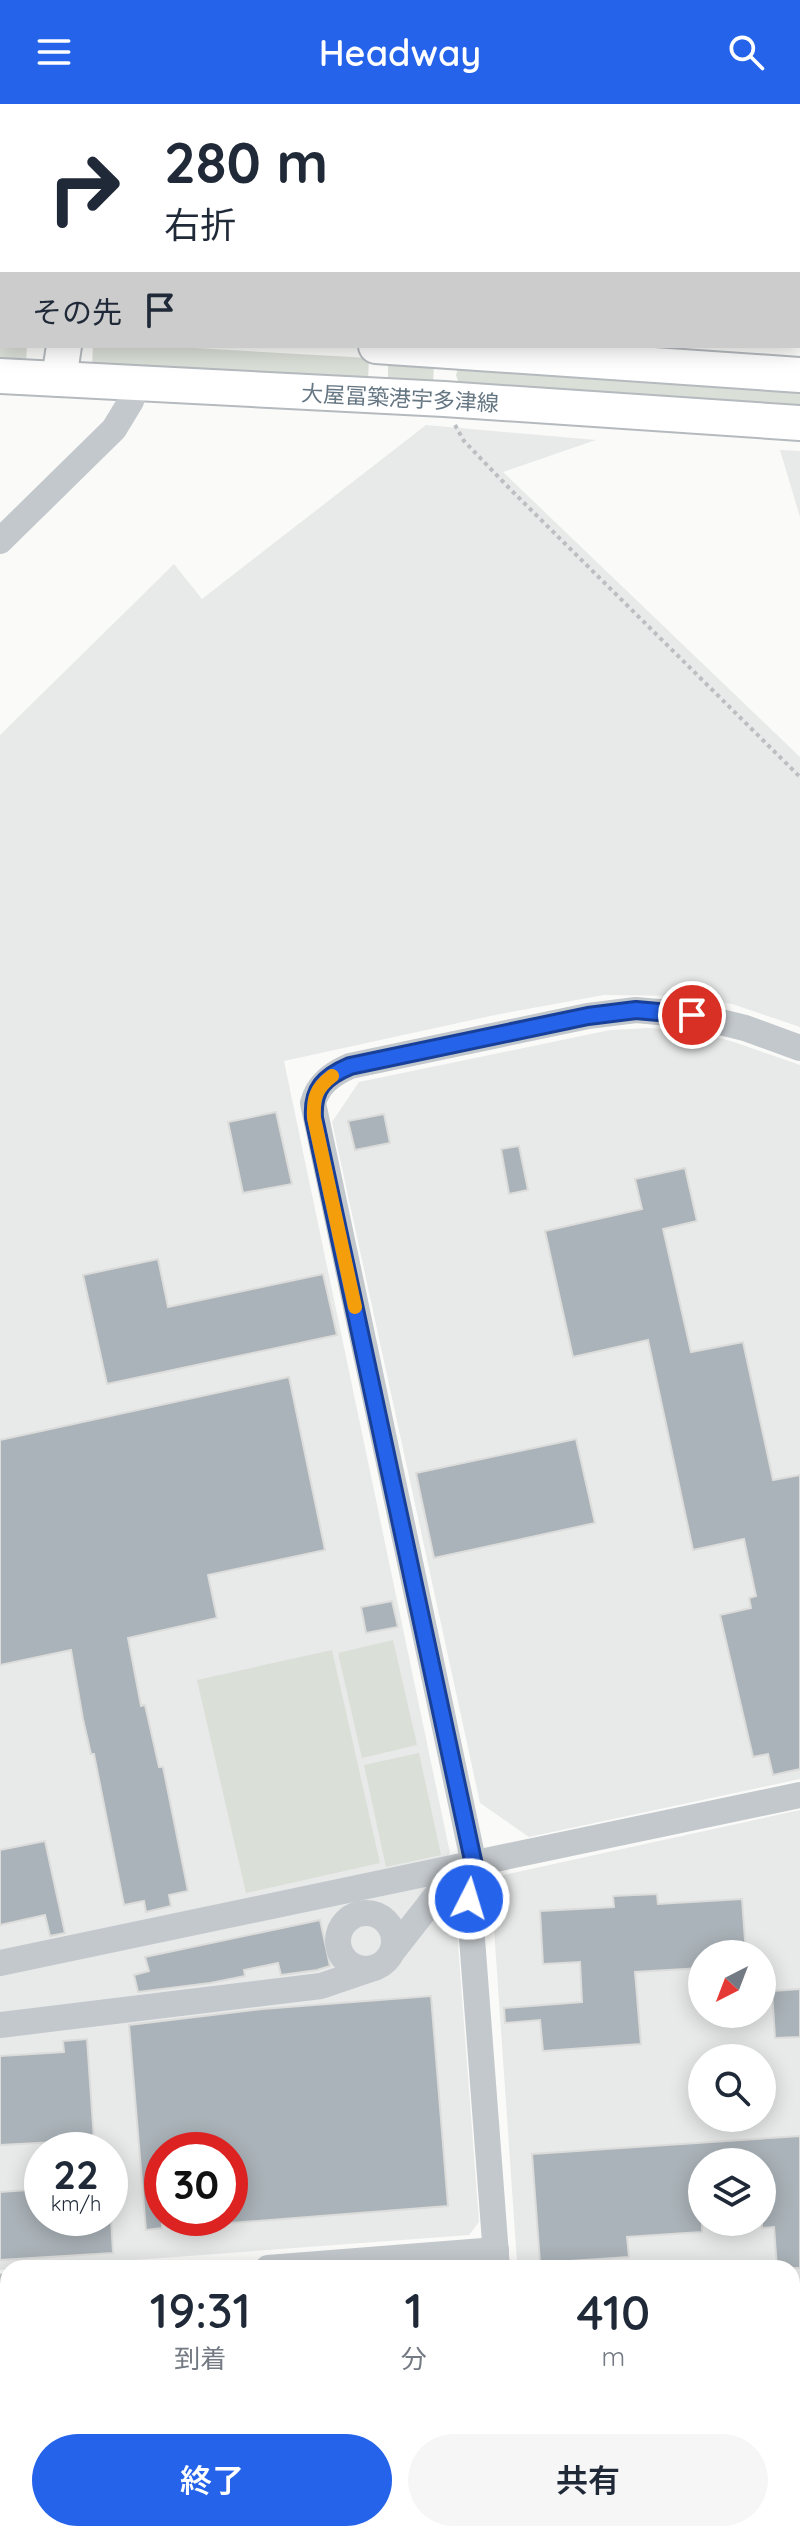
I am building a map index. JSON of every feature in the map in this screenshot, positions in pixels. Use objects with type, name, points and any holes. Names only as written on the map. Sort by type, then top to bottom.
[{"type":"main road","points":[[59,379],[64,348]]},
{"type":"main road","points":[[412,348],[800,375]]},
{"type":"main road","points":[[444,399],[448,350]]},
{"type":"main road","name":"大屋冨築港宇多津線","points":[[0,376],[444,399],[800,423]]},
{"type":"street","points":[[0,541],[114,429],[137,384]]},
{"type":"street","points":[[471,2260],[496,2259],[469,1899],[474,1865],[313,1103],[316,1092],[338,1072],[350,1066],[588,1016],[636,1010],[692,1015],[745,1028],[800,1048]]},
{"type":"street","points":[[0,1963],[800,1795]]},
{"type":"street","points":[[0,2025],[321,1986],[383,1960],[443,1887],[474,1865]]},
{"type":"path","points":[[444,399],[464,441],[800,777]]},
{"type":"shaded area","points":[[0,348],[27,348],[26,363],[0,362]]},
{"type":"shaded area","points":[[93,348],[195,348],[369,358],[368,381],[92,367]]},
{"type":"shaded area","points":[[388,359],[434,362],[433,384],[388,380]]},
{"type":"shaded area","points":[[459,366],[800,387],[800,411],[459,384],[456,375]]},
{"type":"shaded area","points":[[426,425],[596,440],[503,472],[800,757],[800,1027],[732,1004],[687,996],[604,995],[495,1015],[284,1061],[450,1853],[445,1860],[0,1954],[0,735],[174,564],[202,599]]},
{"type":"shaded area","points":[[780,450],[800,451],[800,517]]},
{"type":"shaded area","points":[[648,1028],[690,1031],[731,1041],[800,1065],[800,1779],[529,1837],[480,1803],[332,1122],[359,1082],[610,1030]]},
{"type":"shaded area","points":[[393,1640],[417,1745],[362,1758],[338,1653]]},
{"type":"shaded area","points":[[332,1650],[380,1863],[246,1893],[197,1680]]},
{"type":"shaded area","points":[[419,1753],[441,1855],[386,1867],[364,1765]]},
{"type":"shaded area","points":[[800,1810],[800,2260],[517,2260],[491,1885],[499,1876]]},
{"type":"shaded area","points":[[427,1882],[455,1904],[479,2222],[469,2235],[134,2260],[0,2260],[0,1972]]},
{"type":"building","points":[[276,1112],[292,1184],[243,1193],[228,1122]]},
{"type":"building","points":[[384,1114],[390,1143],[355,1150],[348,1121]]},
{"type":"building","points":[[519,1146],[528,1190],[509,1194],[501,1149]]},
{"type":"building","points":[[685,1168],[697,1221],[663,1229],[691,1352],[743,1342],[773,1480],[800,1475],[800,1769],[773,1775],[768,1754],[753,1757],[720,1615],[751,1608],[749,1598],[756,1596],[744,1539],[693,1550],[648,1340],[573,1357],[545,1231],[642,1209],[635,1179]]},
{"type":"building","points":[[158,1259],[168,1307],[323,1274],[337,1335],[107,1384],[83,1275]]},
{"type":"building","points":[[289,1377],[325,1550],[208,1575],[217,1618],[128,1638],[141,1706],[145,1705],[159,1767],[163,1767],[188,1891],[169,1895],[171,1906],[146,1912],[144,1901],[124,1905],[71,1650],[0,1665],[0,1440]]},
{"type":"building","points":[[576,1439],[595,1523],[434,1558],[416,1473]]},
{"type":"building","points":[[392,1601],[398,1627],[366,1633],[361,1607]]},
{"type":"building","points":[[45,1841],[65,1933],[50,1936],[45,1915],[0,1925],[0,1850]]},
{"type":"building","points":[[657,1894],[658,1904],[742,1899],[745,1940],[688,1940],[688,1969],[635,1972],[641,2044],[543,2051],[540,2020],[505,2023],[504,2008],[582,2002],[580,1962],[543,1964],[540,1911],[614,1907],[613,1896]]},
{"type":"building","points":[[320,1920],[330,1966],[281,1975],[278,1963],[244,1970],[245,1976],[138,1992],[134,1975],[149,1971],[145,1957]]},
{"type":"building","points":[[800,1989],[800,2037],[775,2038],[776,1991]]},
{"type":"building","points":[[431,1996],[448,2206],[248,2222],[248,2132],[144,2132],[144,2206],[129,2025],[262,2009]]},
{"type":"building","points":[[87,2039],[93,2132],[24,2132],[24,2144],[0,2145],[0,2056],[64,2052],[63,2041]]},
{"type":"building","points":[[800,2136],[800,2260],[776,2260],[776,2148],[688,2148],[688,2233],[627,2237],[629,2257],[540,2260],[532,2154]]},
{"type":"building","points":[[24,2190],[24,2236],[112,2236],[113,2253],[0,2260],[0,2192]]},
{"type":"slow traffic","points":[[332,1076],[316,1092],[314,1118],[355,1307]]},
{"type":"route","points":[[469,1899],[474,1865],[313,1103],[316,1092],[327,1080],[350,1066],[588,1016],[636,1010],[692,1015]]}]
